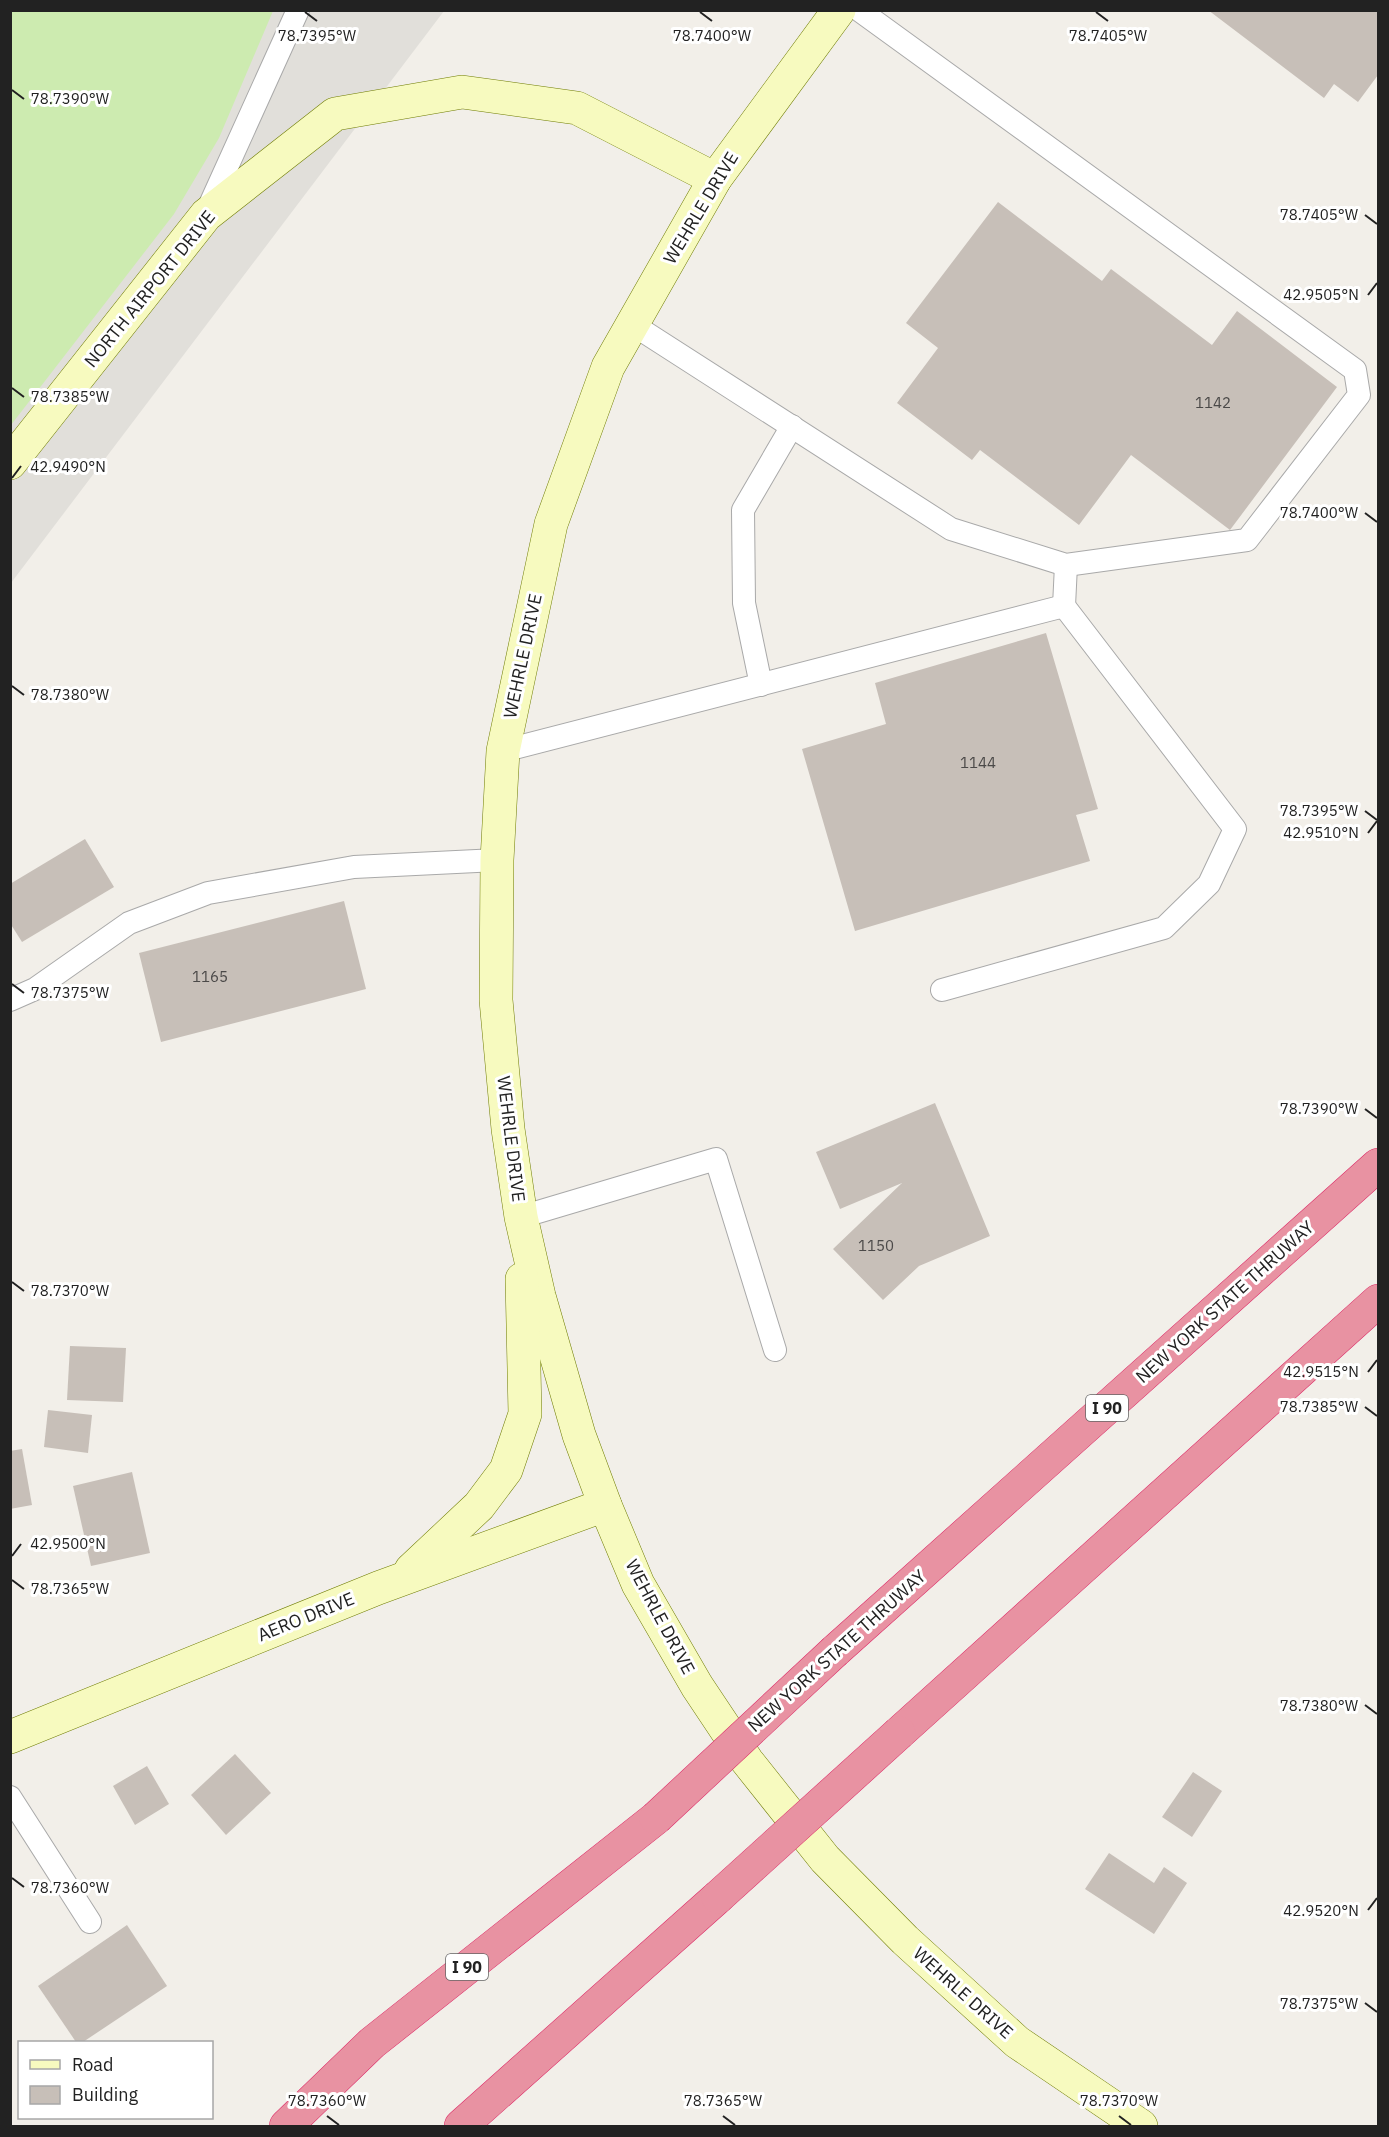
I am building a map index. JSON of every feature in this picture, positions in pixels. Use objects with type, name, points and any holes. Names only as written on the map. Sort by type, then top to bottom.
[{"type":"highway","name":"NEW YORK STATE THRUWAY","points":[[286,2127],[372,2043],[656,1818],[835,1651],[1378,1165]]},
{"type":"highway","points":[[461,2127],[1378,1301]]},
{"type":"street","name":"WEHRLE DRIVE","points":[[839,10],[715,179],[632,324],[608,367],[551,524],[503,751],[497,860],[496,1000],[508,1129],[521,1217],[539,1296],[576,1424],[605,1505],[638,1584],[698,1686],[747,1761],[825,1859],[905,1940],[1017,2042],[1141,2127]]},
{"type":"street","name":"NORTH AIRPORT DRIVE","points":[[10,464],[206,215],[335,114],[462,92],[577,108],[715,179]]},
{"type":"street","points":[[399,1581],[479,1506],[506,1470],[525,1414],[521,1217]]},
{"type":"street","name":"AERO DRIVE","points":[[10,1737],[399,1581],[605,1505]]},
{"type":"lane","points":[[206,215],[298,10]]},
{"type":"lane","points":[[632,324],[951,529],[1066,565],[1247,540],[1359,395],[1355,370],[859,10]]},
{"type":"lane","points":[[761,685],[744,603],[743,510],[792,426]]},
{"type":"lane","points":[[942,990],[1164,928],[1209,884],[1235,829],[1064,606],[1066,565]]},
{"type":"lane","points":[[503,751],[1064,606]]},
{"type":"lane","points":[[10,1000],[35,989],[129,923],[208,893],[354,867],[497,860]]},
{"type":"lane","points":[[521,1217],[716,1159],[775,1350]]},
{"type":"lane","points":[[10,1797],[90,1922]]},
{"type":"shaded area","points":[[11,11],[444,11],[11,583]]},
{"type":"green space","points":[[11,10],[273,11],[219,138],[174,214],[11,425]]},
{"type":"building","points":[[1208,10],[1378,10],[1378,75],[1358,102],[1334,84],[1324,98]]},
{"type":"building","points":[[998,202],[1102,281],[1111,269],[1212,345],[1237,311],[1337,387],[1230,530],[1131,455],[1079,525],[980,450],[972,460],[897,403],[938,348],[906,323]]},
{"type":"building","points":[[1046,633],[1098,809],[1076,815],[1090,861],[855,931],[802,749],[886,724],[875,683]]},
{"type":"building","points":[[85,839],[114,887],[22,942],[10,923],[10,884]]},
{"type":"building","points":[[344,901],[366,989],[161,1042],[139,953]]},
{"type":"building","points":[[935,1103],[990,1236],[919,1266],[883,1300],[833,1249],[902,1183],[840,1209],[816,1152]]},
{"type":"building","points":[[70,1346],[126,1348],[123,1402],[67,1400]]},
{"type":"building","points":[[48,1410],[92,1415],[88,1453],[44,1447]]},
{"type":"building","points":[[22,1449],[32,1505],[10,1509],[10,1451]]},
{"type":"building","points":[[132,1472],[150,1553],[91,1566],[73,1486]]},
{"type":"building","points":[[235,1754],[271,1793],[226,1835],[191,1795]]},
{"type":"building","points":[[147,1766],[169,1804],[135,1825],[113,1786]]},
{"type":"building","points":[[1193,1772],[1222,1791],[1192,1837],[1162,1817]]},
{"type":"building","points":[[1109,1853],[1154,1883],[1164,1867],[1187,1883],[1154,1934],[1085,1889]]},
{"type":"building","points":[[127,1925],[167,1986],[84,2041],[75,2041],[38,1986]]}]
